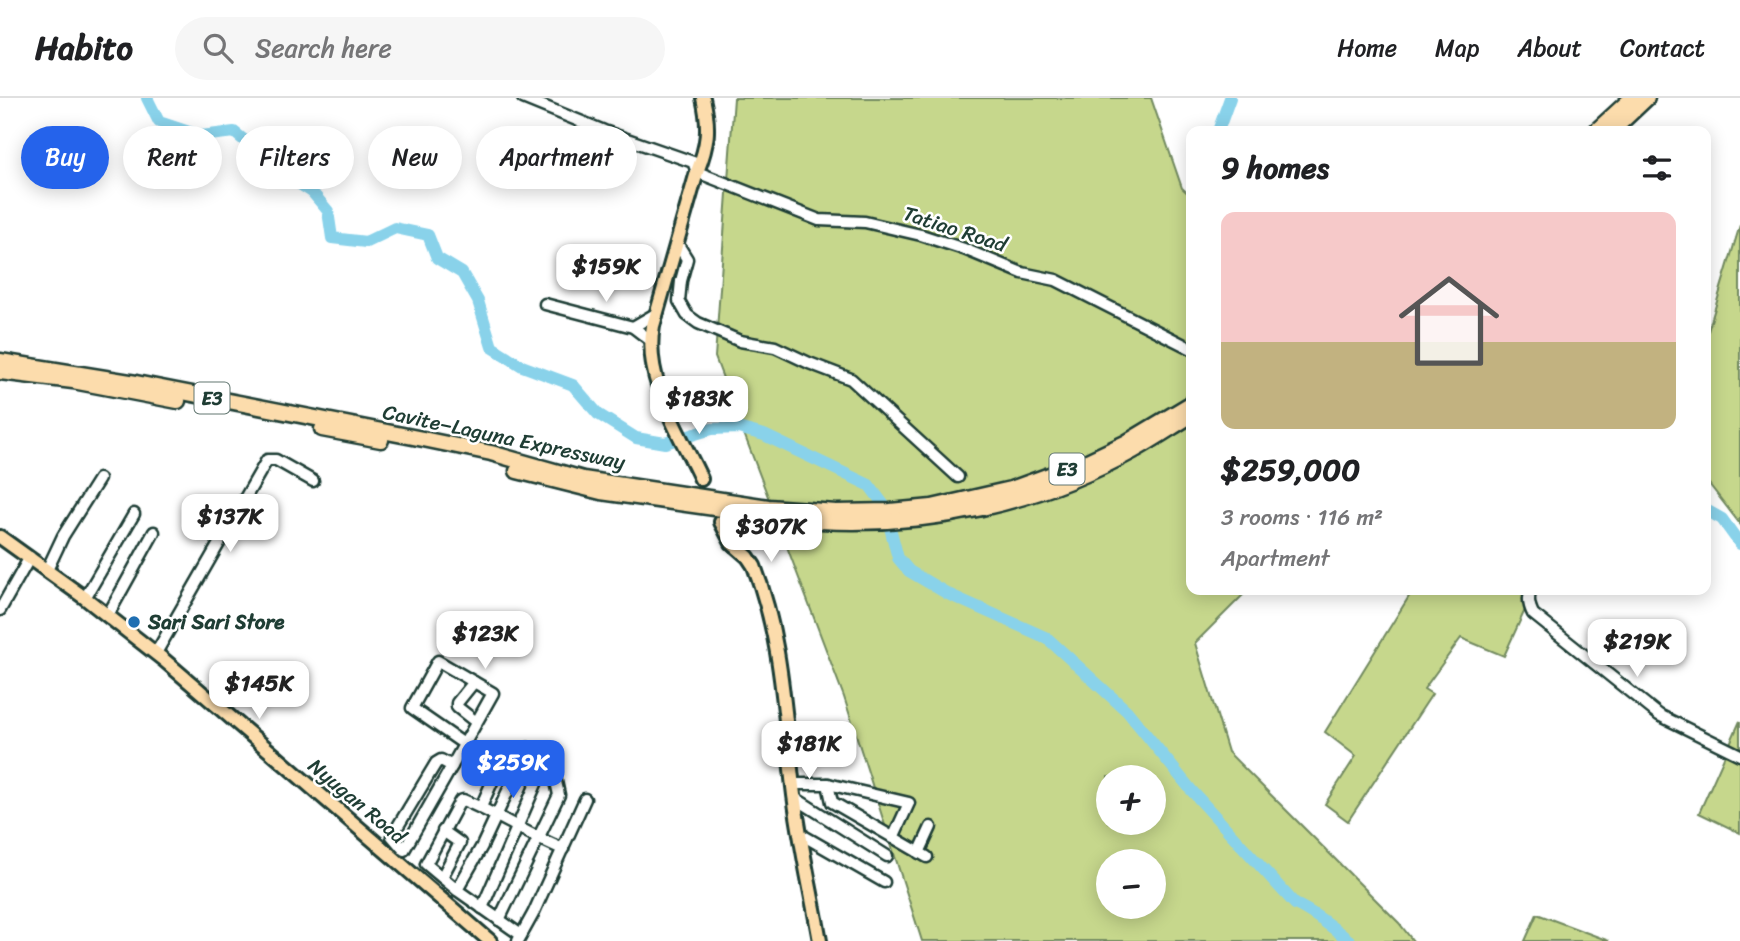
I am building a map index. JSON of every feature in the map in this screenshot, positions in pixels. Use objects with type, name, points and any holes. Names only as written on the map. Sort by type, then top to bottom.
[{"type":"highway","points":[[1601,126],[1632,98]]},
{"type":"highway","points":[[1617,126],[1647,98]]},
{"type":"highway","name":"Cavite–Laguna Expressway","points":[[0,361],[85,374],[411,436],[491,453],[583,479],[839,517]]},
{"type":"highway","name":"Cavite–Laguna Expressway","points":[[0,372],[73,381],[421,448],[601,492],[758,516],[839,517],[890,511],[933,512],[1042,491],[1132,452],[1186,419]]},
{"type":"highway","name":"Cavite–Laguna Expressway","points":[[933,512],[1059,473],[1127,442],[1186,407]]},
{"type":"main road","points":[[701,479],[653,370],[650,340],[697,172],[707,148],[708,120],[703,98]]},
{"type":"main road","points":[[721,522],[732,543],[754,566],[772,627],[782,672],[794,791],[820,941]]},
{"type":"main road","name":"Nyugan Road","points":[[0,537],[156,653],[401,856],[418,878],[491,941]]},
{"type":"street","name":"Tatiao Road","points":[[523,98],[604,131],[693,162],[697,172],[819,220],[865,222],[921,235],[1022,273],[1056,280],[1186,346]]},
{"type":"street","points":[[677,243],[687,259],[679,300],[687,315],[698,323],[740,341],[775,347],[851,379],[958,477]]},
{"type":"street","points":[[545,304],[633,327],[650,340]]},
{"type":"street","points":[[633,327],[657,313]]},
{"type":"street","points":[[156,653],[267,460],[276,460],[313,481]]},
{"type":"street","points":[[47,570],[63,536],[99,479]]},
{"type":"street","points":[[85,598],[134,514]]},
{"type":"street","points":[[108,615],[154,532]]},
{"type":"street","points":[[0,610],[30,557]]},
{"type":"street","points":[[1528,595],[1533,614],[1648,707],[1740,755]]},
{"type":"street","points":[[401,856],[493,693],[438,661],[412,708],[464,744]]},
{"type":"street","points":[[474,682],[457,703],[457,707],[476,722]]},
{"type":"street","points":[[457,890],[528,748]]},
{"type":"street","points":[[401,856],[393,836],[436,763],[441,760],[452,766]]},
{"type":"street","points":[[482,908],[542,770],[555,777],[559,795],[499,920]]},
{"type":"street","points":[[481,807],[496,773],[512,781]]},
{"type":"street","points":[[828,784],[832,802],[923,855],[932,827]]},
{"type":"street","points":[[794,791],[828,784],[909,803],[893,838]]},
{"type":"street","points":[[794,791],[887,856]]},
{"type":"street","points":[[426,864],[519,938],[585,799]]},
{"type":"street","points":[[418,878],[460,801],[464,800],[563,849]]},
{"type":"street","points":[[442,877],[460,843],[443,831]]},
{"type":"street","points":[[802,835],[884,882]]},
{"type":"green space","points":[[734,98],[1151,98],[1182,188],[1186,192],[1186,595],[1243,595],[1195,643],[1228,752],[1399,923],[1413,941],[922,941],[844,697],[715,357]]},
{"type":"green space","points":[[1740,225],[1740,524],[1711,486],[1711,321]]},
{"type":"green space","points":[[1410,595],[1532,595],[1504,656],[1461,638],[1424,689],[1432,694],[1348,821],[1325,804],[1356,756],[1325,732]]},
{"type":"green space","points":[[1740,721],[1740,833],[1699,813]]},
{"type":"green space","points":[[1537,914],[1609,941],[1525,941]]},
{"type":"waterway","points":[[147,98],[159,122],[201,136],[234,132],[270,165],[312,192],[328,211],[332,238],[366,242],[395,228],[428,235],[437,258],[462,273],[478,301],[492,347],[522,366],[573,385],[598,414],[636,438],[665,443],[712,429],[738,428],[764,435],[869,485],[884,505],[898,558],[909,571],[948,594],[1047,638],[1127,711],[1192,791],[1295,904],[1317,916],[1350,941]]},
{"type":"waterway","points":[[1220,126],[1230,98]]},
{"type":"waterway","points":[[1711,513],[1722,519],[1740,544]]},
{"type":"place","name":"Sari Sari Store","points":[[134,622]]}]
